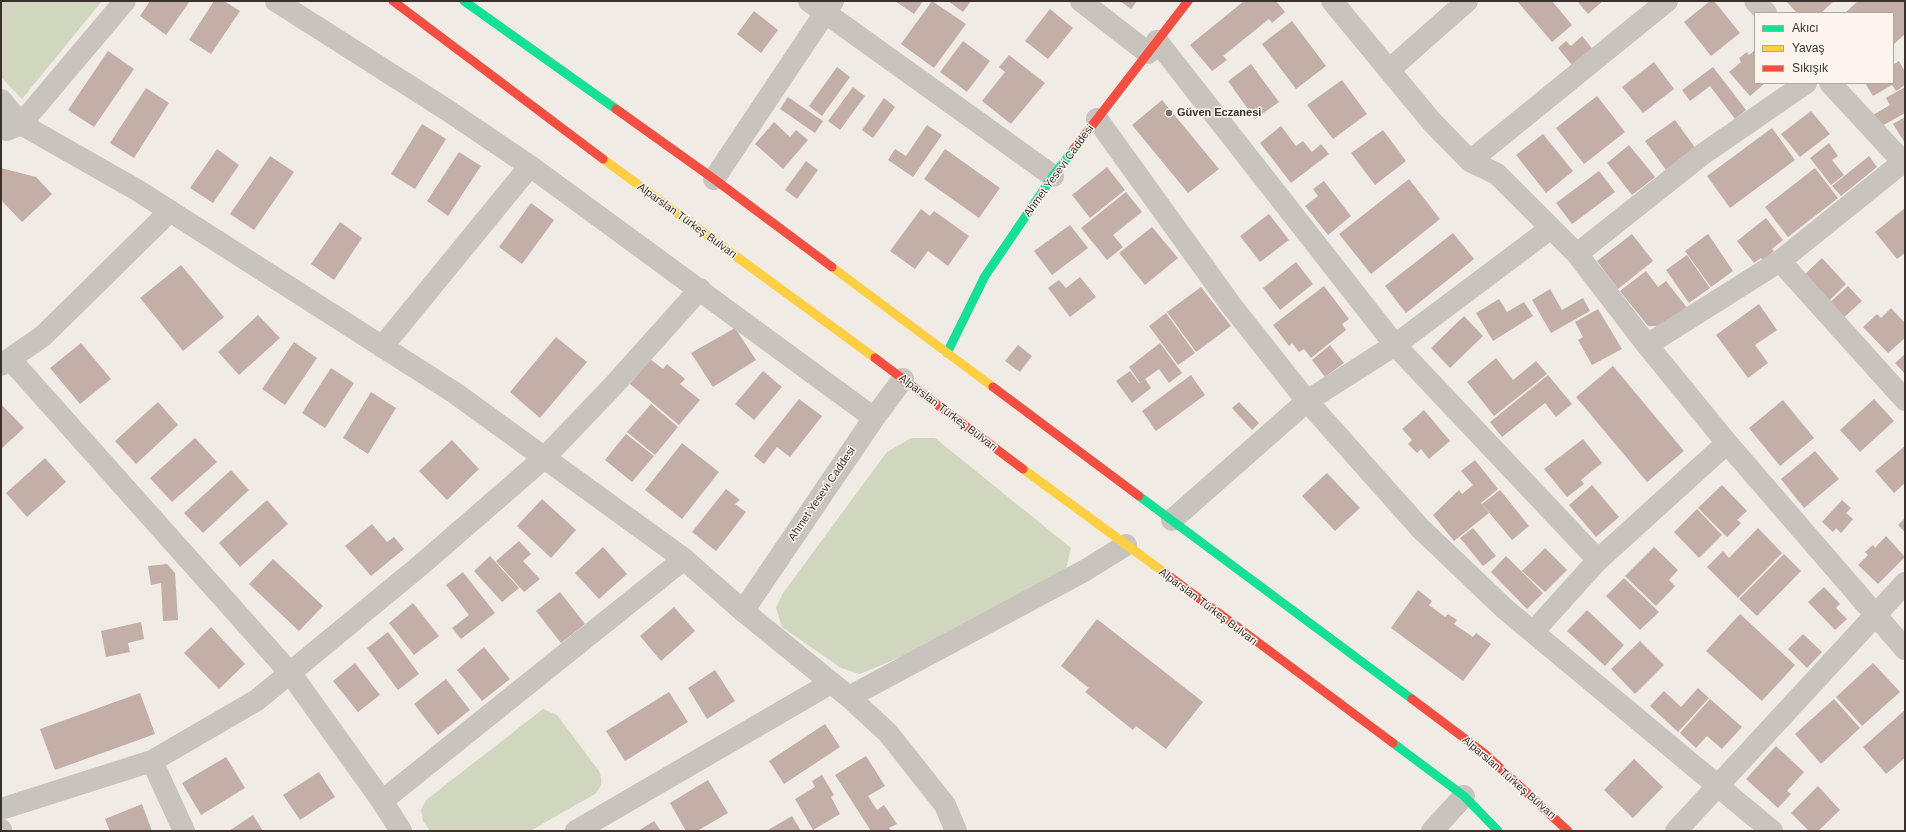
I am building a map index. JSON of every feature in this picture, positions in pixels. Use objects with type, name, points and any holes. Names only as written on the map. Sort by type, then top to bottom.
[{"type":"main road","name":"Alparslan Türkeş Bulvarı","points":[[393,1],[634,182],[903,379],[1464,796],[1498,831]]},
{"type":"main road","name":"Alparslan Türkeş Bulvarı","points":[[464,1],[714,179],[1484,753],[1568,831]]},
{"type":"main road","name":"Ahmet Yesevi Caddesi","points":[[947,353],[984,276],[1053,176],[1188,1]]},
{"type":"street","points":[[11,126],[125,1]]},
{"type":"street","points":[[276,1],[447,110],[530,166],[874,418]]},
{"type":"street","points":[[1081,1],[1153,47],[1395,346],[1598,560]]},
{"type":"street","points":[[1332,1],[1432,122],[1470,161],[1497,174],[1577,254],[1647,345],[1727,443],[1905,649]]},
{"type":"street","points":[[1389,70],[1467,1]]},
{"type":"street","points":[[1470,161],[1667,1]]},
{"type":"street","points":[[1755,1],[1765,12]]},
{"type":"street","points":[[714,179],[822,5],[1053,176]]},
{"type":"street","points":[[1577,254],[1703,154],[1805,84]]},
{"type":"street","points":[[1647,345],[1780,261],[1904,163],[1831,84]]},
{"type":"street","points":[[1,100],[11,126],[137,190],[455,393],[684,559],[743,611],[849,697],[888,734],[945,805],[955,831]]},
{"type":"street","points":[[1097,119],[1231,305],[1307,401],[1420,528],[1505,609],[1717,787],[1772,831]]},
{"type":"street","points":[[382,347],[530,166]]},
{"type":"street","points":[[170,212],[43,336],[6,362],[291,674],[402,831]]},
{"type":"street","points":[[1172,520],[1307,401],[1395,346],[1551,228]]},
{"type":"street","points":[[1780,261],[1905,400]]},
{"type":"street","points":[[1,809],[152,761],[257,700],[291,674],[422,564],[544,458],[613,386],[700,290]]},
{"type":"street","name":"Ahmet Yesevi Caddesi","points":[[743,611],[874,418],[903,379]]},
{"type":"street","points":[[1533,632],[1598,560],[1727,443]]},
{"type":"street","points":[[849,697],[1084,571],[1126,545]]},
{"type":"street","points":[[382,801],[684,559]]},
{"type":"street","points":[[1676,831],[1905,583]]},
{"type":"street","points":[[576,831],[831,682]]},
{"type":"street","points":[[152,761],[184,831]]},
{"type":"street","points":[[1432,831],[1464,796]]},
{"type":"green space","points":[[1,1],[102,1],[22,99],[1,77]]},
{"type":"green space","points":[[911,438],[935,438],[1071,548],[1064,578],[1046,596],[860,674],[841,668],[782,627],[776,608],[783,593],[887,452]]},
{"type":"green space","points":[[543,709],[557,715],[599,771],[601,783],[595,794],[530,831],[430,831],[423,821],[421,810],[426,800]]},
{"type":"building","points":[[150,1],[190,1],[166,35],[140,16]]},
{"type":"building","points":[[214,1],[224,1],[240,11],[211,54],[189,40]]},
{"type":"building","points":[[895,1],[923,1],[914,14]]},
{"type":"building","points":[[932,1],[966,24],[934,68],[901,44]]},
{"type":"building","points":[[948,1],[971,1],[963,12]]},
{"type":"building","points":[[1120,1],[1137,1],[1131,9]]},
{"type":"building","points":[[1244,1],[1276,1],[1285,12],[1272,23],[1269,19],[1223,56],[1227,60],[1212,71],[1190,45]]},
{"type":"building","points":[[1517,1],[1552,1],[1572,25],[1552,42]]},
{"type":"building","points":[[1577,1],[1603,1],[1588,14]]},
{"type":"building","points":[[1710,1],[1714,1],[1740,33],[1711,56],[1684,22]]},
{"type":"building","points":[[1786,1],[1834,1],[1822,12],[1796,12]]},
{"type":"building","points":[[1858,1],[1905,1],[1905,34],[1894,44],[1894,12],[1846,12]]},
{"type":"building","points":[[1050,9],[1073,28],[1048,59],[1025,41]]},
{"type":"building","points":[[754,11],[778,30],[761,53],[737,34]]},
{"type":"building","points":[[1292,21],[1326,66],[1296,89],[1262,44]]},
{"type":"building","points":[[1582,36],[1595,52],[1576,70],[1558,48],[1566,41],[1571,46]]},
{"type":"building","points":[[963,41],[990,61],[967,92],[940,72]]},
{"type":"building","points":[[108,51],[134,69],[94,127],[68,110]]},
{"type":"building","points":[[1754,51],[1754,84],[1764,84],[1750,96],[1729,72],[1741,62],[1739,58],[1747,52],[1749,55]]},
{"type":"building","points":[[1009,55],[1045,83],[1011,124],[982,101],[1005,72],[999,67]]},
{"type":"building","points":[[1899,61],[1905,72],[1905,85],[1896,91],[1892,85],[1873,96],[1866,84],[1894,84],[1894,64]]},
{"type":"building","points":[[1654,62],[1674,89],[1643,113],[1622,87]]},
{"type":"building","points":[[1251,64],[1279,102],[1255,119],[1228,81]]},
{"type":"building","points":[[837,67],[850,77],[822,116],[809,106]]},
{"type":"building","points":[[1713,67],[1746,110],[1735,119],[1710,86],[1690,101],[1682,90]]},
{"type":"building","points":[[1342,80],[1367,114],[1333,139],[1307,105]]},
{"type":"building","points":[[853,87],[865,96],[840,130],[828,121]]},
{"type":"building","points":[[1905,87],[1905,113],[1880,127],[1873,115],[1890,105],[1886,98]]},
{"type":"building","points":[[146,88],[169,103],[134,158],[110,143]]},
{"type":"building","points":[[1597,96],[1625,132],[1584,164],[1556,128]]},
{"type":"building","points":[[788,97],[823,121],[815,133],[780,109]]},
{"type":"building","points":[[884,98],[895,107],[873,138],[862,130]]},
{"type":"building","points":[[1162,100],[1219,169],[1188,193],[1132,125]]},
{"type":"building","points":[[1811,111],[1830,134],[1800,157],[1781,134]]},
{"type":"building","points":[[1905,117],[1905,143],[1893,124]]},
{"type":"building","points":[[1675,120],[1696,149],[1666,170],[1645,141]]},
{"type":"building","points":[[774,122],[790,137],[796,130],[808,140],[783,169],[755,144]]},
{"type":"building","points":[[422,124],[446,139],[415,189],[391,174]]},
{"type":"building","points":[[927,125],[942,135],[913,177],[888,160],[895,149],[906,156]]},
{"type":"building","points":[[1281,126],[1296,146],[1303,141],[1312,152],[1321,144],[1329,154],[1291,183],[1260,143]]},
{"type":"building","points":[[1772,128],[1795,160],[1730,208],[1707,176]]},
{"type":"building","points":[[1383,130],[1406,161],[1375,185],[1351,153]]},
{"type":"building","points":[[1543,134],[1573,171],[1546,193],[1516,155]]},
{"type":"building","points":[[1829,143],[1838,156],[1832,160],[1844,175],[1831,185],[1810,158]]},
{"type":"building","points":[[1629,145],[1655,177],[1632,195],[1607,163]]},
{"type":"building","points":[[217,149],[239,165],[213,203],[190,188]]},
{"type":"building","points":[[945,149],[1000,188],[979,218],[924,179]]},
{"type":"building","points":[[459,152],[481,166],[448,216],[427,201]]},
{"type":"building","points":[[270,156],[294,172],[254,230],[230,214]]},
{"type":"building","points":[[1869,156],[1877,167],[1841,196],[1832,186]]},
{"type":"building","points":[[806,161],[818,170],[797,199],[785,190]]},
{"type":"building","points":[[1107,167],[1125,190],[1090,218],[1072,195]]},
{"type":"building","points":[[1,168],[36,177],[52,194],[22,222],[1,200]]},
{"type":"building","points":[[1815,168],[1838,198],[1788,237],[1765,207]]},
{"type":"building","points":[[1599,171],[1615,192],[1572,224],[1556,203]]},
{"type":"building","points":[[1409,179],[1440,219],[1371,274],[1339,234]]},
{"type":"building","points":[[1324,181],[1351,216],[1328,235],[1305,206],[1318,196],[1313,189]]},
{"type":"building","points":[[1126,192],[1142,212],[1113,235],[1123,247],[1107,260],[1081,228]]},
{"type":"building","points":[[531,203],[554,220],[522,264],[499,247]]},
{"type":"building","points":[[1905,208],[1905,253],[1897,259],[1875,232]]},
{"type":"building","points":[[921,209],[930,216],[934,211],[969,236],[948,266],[928,251],[915,269],[890,251]]},
{"type":"building","points":[[1269,214],[1289,240],[1260,262],[1240,236]]},
{"type":"building","points":[[1766,218],[1783,240],[1772,249],[1774,251],[1763,260],[1761,258],[1754,263],[1737,241]]},
{"type":"building","points":[[340,222],[362,238],[334,280],[311,264]]},
{"type":"building","points":[[1070,225],[1088,248],[1052,275],[1034,251]]},
{"type":"building","points":[[1152,227],[1178,258],[1145,285],[1119,253]]},
{"type":"building","points":[[1453,233],[1474,259],[1406,313],[1385,286]]},
{"type":"building","points":[[1632,234],[1653,261],[1618,289],[1597,261]]},
{"type":"building","points":[[1708,234],[1733,271],[1711,287],[1685,251]]},
{"type":"building","points":[[1687,255],[1710,288],[1689,303],[1666,270]]},
{"type":"building","points":[[1822,258],[1846,284],[1826,304],[1802,277]]},
{"type":"building","points":[[1296,262],[1313,284],[1280,310],[1263,288]]},
{"type":"building","points":[[181,265],[224,317],[183,351],[140,298]]},
{"type":"building","points":[[1646,271],[1658,287],[1666,281],[1688,309],[1665,326],[1648,326],[1620,291]]},
{"type":"building","points":[[1080,277],[1096,297],[1070,317],[1048,288],[1059,280],[1066,288]]},
{"type":"building","points":[[1324,286],[1349,319],[1342,324],[1346,330],[1311,358],[1304,349],[1299,352],[1292,343],[1289,346],[1273,325]]},
{"type":"building","points":[[1848,286],[1862,301],[1841,320],[1827,305]]},
{"type":"building","points":[[1201,287],[1231,326],[1196,352],[1167,312]]},
{"type":"building","points":[[1550,289],[1562,310],[1583,298],[1590,311],[1551,333],[1532,300]]},
{"type":"building","points":[[1499,299],[1507,312],[1524,302],[1533,316],[1493,341],[1476,313]]},
{"type":"building","points":[[1759,304],[1777,330],[1755,345],[1768,363],[1748,378],[1716,335]]},
{"type":"building","points":[[1891,308],[1905,323],[1905,338],[1888,353],[1863,327],[1877,314],[1881,318]]},
{"type":"building","points":[[1598,309],[1622,349],[1592,365],[1578,340],[1583,337],[1575,322]]},
{"type":"building","points":[[1166,313],[1195,353],[1178,365],[1149,326]]},
{"type":"building","points":[[258,315],[280,338],[239,375],[218,352]]},
{"type":"building","points":[[1464,316],[1483,336],[1450,368],[1431,348]]},
{"type":"building","points":[[735,328],[756,360],[713,387],[691,353]]},
{"type":"building","points":[[556,337],[587,362],[540,418],[510,392]]},
{"type":"building","points":[[294,342],[317,358],[285,405],[262,389]]},
{"type":"building","points":[[81,343],[111,379],[80,404],[50,368]]},
{"type":"building","points":[[1160,343],[1182,373],[1169,383],[1159,369],[1145,379],[1151,388],[1132,403],[1116,381],[1130,371],[1140,383],[1129,367]]},
{"type":"building","points":[[1018,345],[1032,356],[1020,372],[1005,361]]},
{"type":"building","points":[[1330,345],[1344,363],[1325,377],[1312,360]]},
{"type":"building","points":[[1905,354],[1905,374],[1895,363]]},
{"type":"building","points":[[1496,358],[1513,380],[1536,361],[1547,374],[1494,416],[1467,382]]},
{"type":"building","points":[[650,359],[663,369],[667,364],[685,379],[680,384],[700,400],[679,425],[630,384]]},
{"type":"building","points":[[1613,366],[1684,451],[1647,482],[1576,397]]},
{"type":"building","points":[[331,368],[354,383],[325,428],[302,413]]},
{"type":"building","points":[[763,371],[782,387],[754,420],[735,404]]},
{"type":"building","points":[[1191,375],[1205,395],[1156,431],[1142,411]]},
{"type":"building","points":[[1548,375],[1572,404],[1556,417],[1545,403],[1502,437],[1490,422]]},
{"type":"building","points":[[371,392],[396,408],[368,454],[343,438]]},
{"type":"building","points":[[799,399],[822,416],[790,457],[777,447],[764,464],[754,456]]},
{"type":"building","points":[[1874,399],[1894,421],[1860,452],[1840,430]]},
{"type":"building","points":[[1783,400],[1814,438],[1780,466],[1749,428]]},
{"type":"building","points":[[158,402],[178,425],[136,464],[115,441]]},
{"type":"building","points":[[1239,402],[1259,423],[1252,430],[1232,408]]},
{"type":"building","points":[[1,404],[24,428],[1,449]]},
{"type":"building","points":[[651,404],[678,427],[655,455],[627,432]]},
{"type":"building","points":[[1424,410],[1450,441],[1429,459],[1421,449],[1417,453],[1408,444],[1412,440],[1402,429]]},
{"type":"building","points":[[626,434],[654,456],[632,482],[605,460]]},
{"type":"building","points":[[195,438],[217,462],[172,502],[150,478]]},
{"type":"building","points":[[1583,439],[1602,463],[1581,480],[1584,484],[1567,497],[1544,469]]},
{"type":"building","points":[[452,440],[479,469],[447,500],[419,471]]},
{"type":"building","points":[[682,443],[719,472],[682,519],[645,490]]},
{"type":"building","points":[[1905,446],[1905,483],[1894,493],[1875,471]]},
{"type":"building","points":[[1815,451],[1839,479],[1804,508],[1781,479]]},
{"type":"building","points":[[45,458],[66,482],[27,517],[6,493]]},
{"type":"building","points":[[1475,460],[1498,489],[1481,503],[1489,513],[1454,541],[1433,515],[1459,490],[1462,494],[1473,485],[1461,471]]},
{"type":"building","points":[[231,470],[249,490],[203,533],[184,513]]},
{"type":"building","points":[[1327,473],[1360,508],[1335,531],[1302,496]]},
{"type":"building","points":[[1592,485],[1619,517],[1596,537],[1569,505]]},
{"type":"building","points":[[1722,485],[1747,511],[1737,520],[1741,523],[1727,537],[1698,508]]},
{"type":"building","points":[[726,489],[740,500],[735,504],[746,512],[716,551],[692,532]]},
{"type":"building","points":[[1500,490],[1529,526],[1512,540],[1482,504]]},
{"type":"building","points":[[542,499],[576,530],[551,558],[517,526]]},
{"type":"building","points":[[267,500],[288,524],[240,567],[219,543]]},
{"type":"building","points":[[1842,500],[1851,508],[1846,513],[1853,519],[1841,533],[1836,528],[1833,532],[1822,522]]},
{"type":"building","points":[[1697,509],[1722,535],[1699,558],[1674,532]]},
{"type":"building","points":[[1905,518],[1905,532],[1898,525]]},
{"type":"building","points":[[372,524],[387,542],[394,537],[404,549],[371,576],[345,546]]},
{"type":"building","points":[[1473,528],[1496,556],[1483,566],[1460,538]]},
{"type":"building","points":[[1758,528],[1782,553],[1738,598],[1707,567],[1723,551],[1729,558]]},
{"type":"building","points":[[1886,536],[1905,557],[1878,584],[1858,565],[1868,555],[1865,552],[1873,545],[1875,548]]},
{"type":"building","points":[[519,541],[531,554],[523,561],[540,579],[524,592],[496,561]]},
{"type":"building","points":[[603,547],[627,574],[599,599],[575,573]]},
{"type":"building","points":[[1654,547],[1678,570],[1669,580],[1675,586],[1656,606],[1625,576]]},
{"type":"building","points":[[1545,548],[1567,570],[1545,592],[1522,571]]},
{"type":"building","points":[[1784,554],[1801,571],[1757,616],[1739,599]]},
{"type":"building","points":[[490,556],[519,588],[502,602],[474,571]]},
{"type":"building","points":[[1506,556],[1543,593],[1527,609],[1491,572]]},
{"type":"building","points":[[273,559],[323,606],[299,631],[249,584]]},
{"type":"building","points":[[167,564],[175,573],[178,620],[163,621],[161,583],[151,585],[148,566]]},
{"type":"building","points":[[463,572],[495,613],[461,639],[452,628],[469,615],[446,585]]},
{"type":"building","points":[[1624,578],[1659,612],[1640,630],[1606,596]]},
{"type":"building","points":[[1824,587],[1840,604],[1836,608],[1847,619],[1835,630],[1808,602]]},
{"type":"building","points":[[1418,590],[1432,601],[1429,605],[1445,617],[1448,614],[1457,620],[1454,624],[1473,637],[1476,633],[1491,644],[1463,681],[1391,628]]},
{"type":"building","points":[[560,592],[585,624],[561,643],[536,611]]},
{"type":"building","points":[[413,603],[439,636],[414,655],[389,623]]},
{"type":"building","points":[[674,607],[695,631],[661,661],[640,636]]},
{"type":"building","points":[[1587,610],[1624,645],[1605,666],[1567,631]]},
{"type":"building","points":[[1740,614],[1795,665],[1762,701],[1706,651]]},
{"type":"building","points":[[1097,619],[1203,702],[1166,749],[1136,726],[1133,730],[1085,692],[1089,688],[1061,666]]},
{"type":"building","points":[[141,622],[144,639],[128,643],[130,652],[106,657],[101,631]]},
{"type":"building","points":[[211,627],[245,664],[219,689],[184,653]]},
{"type":"building","points":[[388,632],[419,674],[398,690],[367,648]]},
{"type":"building","points":[[1803,634],[1822,652],[1807,668],[1788,649]]},
{"type":"building","points":[[1640,641],[1664,665],[1635,694],[1611,669]]},
{"type":"building","points":[[484,647],[510,679],[482,701],[457,670]]},
{"type":"building","points":[[355,663],[380,695],[358,712],[333,681]]},
{"type":"building","points":[[1873,663],[1900,692],[1862,726],[1836,697]]},
{"type":"building","points":[[715,670],[735,701],[707,719],[688,688]]},
{"type":"building","points":[[446,679],[470,710],[438,735],[414,704]]},
{"type":"building","points":[[1698,688],[1709,698],[1678,732],[1650,706],[1664,691],[1681,707]]},
{"type":"building","points":[[669,692],[688,722],[625,761],[606,731]]},
{"type":"building","points":[[140,693],[155,734],[55,770],[40,729]]},
{"type":"building","points":[[1710,699],[1742,727],[1722,749],[1707,736],[1696,748],[1680,733]]},
{"type":"building","points":[[1834,699],[1860,728],[1821,764],[1795,734]]},
{"type":"building","points":[[1905,710],[1905,758],[1886,774],[1863,747]]},
{"type":"building","points":[[825,724],[840,747],[784,784],[769,761]]},
{"type":"building","points":[[1776,746],[1804,772],[1787,791],[1791,794],[1778,808],[1746,779]]},
{"type":"building","points":[[866,756],[885,786],[868,796],[877,810],[884,805],[897,824],[889,828],[891,831],[871,831],[835,775]]},
{"type":"building","points":[[226,757],[245,788],[201,815],[182,783]]},
{"type":"building","points":[[1634,759],[1663,787],[1633,818],[1604,790]]},
{"type":"building","points":[[319,772],[335,797],[300,820],[283,795]]},
{"type":"building","points":[[822,775],[834,795],[831,797],[840,814],[813,830],[795,799],[815,787],[812,781]]},
{"type":"building","points":[[708,780],[728,813],[697,831],[686,831],[670,803]]},
{"type":"building","points":[[1818,786],[1840,810],[1818,831],[1809,831],[1791,813]]},
{"type":"building","points":[[142,804],[152,831],[110,831],[105,819]]},
{"type":"building","points":[[253,815],[263,831],[229,831]]},
{"type":"building","points":[[792,816],[801,831],[768,830]]},
{"type":"building","points":[[654,821],[661,831],[638,831]]},
{"type":"traffic: fast","points":[[464,1],[616,109]]},
{"type":"traffic: fast","points":[[947,353],[985,276],[1053,176],[1074,149]]},
{"type":"traffic: fast","points":[[1139,496],[1412,699]]},
{"type":"traffic: fast","points":[[1393,743],[1464,796],[1498,831]]},
{"type":"traffic: slow","points":[[603,159],[875,358]]},
{"type":"traffic: slow","points":[[832,267],[993,387]]},
{"type":"traffic: slow","points":[[1023,469],[1165,573]]},
{"type":"traffic: jam","points":[[393,1],[603,159]]},
{"type":"traffic: jam","points":[[1074,149],[1188,1]]},
{"type":"traffic: jam","points":[[616,109],[714,179],[832,267]]},
{"type":"traffic: jam","points":[[875,358],[1023,469]]},
{"type":"traffic: jam","points":[[993,387],[1139,496]]},
{"type":"traffic: jam","points":[[1165,573],[1393,743]]},
{"type":"traffic: jam","points":[[1412,699],[1484,753],[1568,831]]},
{"type":"place","name":"Güven Eczanesi","points":[[1169,113]]}]
